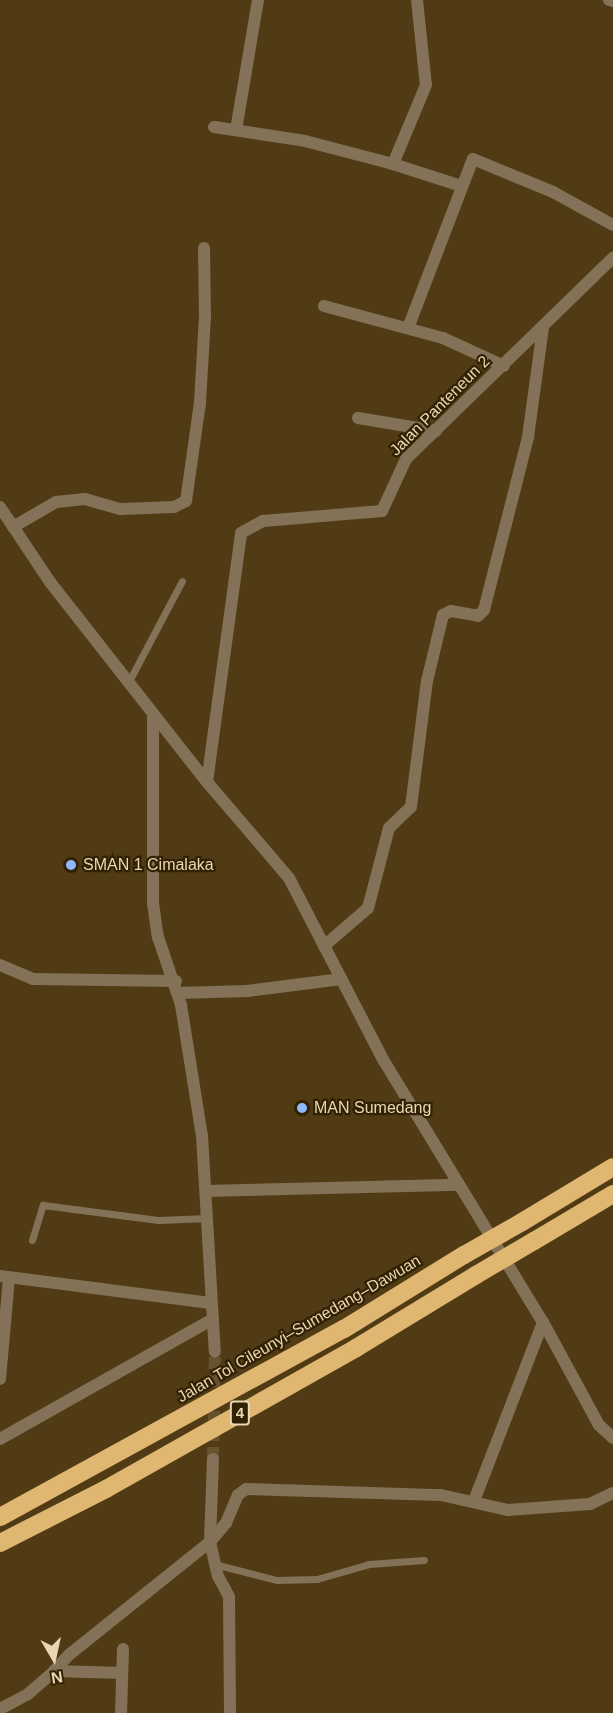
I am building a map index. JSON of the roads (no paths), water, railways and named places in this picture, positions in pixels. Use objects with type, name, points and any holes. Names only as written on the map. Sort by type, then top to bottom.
[{"type":"highway","name":"Jalan Tol Cileunyi–Sumedang–Dawuan","points":[[0,1517],[344,1329],[613,1167]]},
{"type":"highway","name":"4","points":[[0,1543],[106,1489],[346,1354],[613,1194]]},
{"type":"street","points":[[236,130],[258,0]]},
{"type":"street","points":[[393,164],[426,85],[417,0]]},
{"type":"street","points":[[214,127],[306,141],[393,164],[461,186]]},
{"type":"street","points":[[408,328],[471,161],[476,159],[553,192],[613,225]]},
{"type":"street","points":[[13,526],[56,502],[85,499],[121,509],[174,507],[186,501],[202,371],[204,248]]},
{"type":"street","name":"Jalan Panteneun 2","points":[[207,782],[241,533],[263,521],[380,513],[403,464],[613,258]]},
{"type":"street","points":[[324,306],[443,338],[504,366]]},
{"type":"street","points":[[324,946],[368,908],[389,828],[411,807],[427,681],[443,615],[451,611],[478,616],[483,610],[528,437],[543,328]]},
{"type":"street","points":[[358,418],[436,431]]},
{"type":"street","points":[[0,507],[50,582],[207,782],[289,878],[384,1061],[543,1322],[599,1425],[613,1438]]},
{"type":"street","points":[[153,714],[153,903],[158,937],[177,987],[196,1090],[209,1218],[210,1304],[215,1352]]},
{"type":"street","points":[[0,965],[33,979],[247,991],[341,979]]},
{"type":"street","points":[[207,1191],[459,1185]]},
{"type":"street","points":[[0,1378],[4,1277],[210,1304]]},
{"type":"street","points":[[0,1439],[213,1319]]},
{"type":"street","points":[[474,1502],[543,1322]]},
{"type":"street","points":[[213,1459],[210,1542],[214,1564],[229,1597],[230,1713]]},
{"type":"street","points":[[0,1709],[28,1694],[70,1654],[210,1542],[226,1522],[238,1495],[246,1490],[428,1494],[508,1510],[552,1509],[590,1504],[613,1493]]},
{"type":"street","points":[[122,1713],[123,1649]]},
{"type":"street","points":[[54,1671],[122,1673]]},
{"type":"lane","points":[[129,681],[182,581]]},
{"type":"lane","points":[[32,1240],[43,1205],[158,1220],[209,1218]]},
{"type":"lane","points":[[214,1564],[277,1580],[317,1580],[369,1564],[424,1560]]},
{"type":"tunnel","points":[[213,1459],[215,1352]]},
{"type":"place","name":"SMAN 1 Cimalaka","points":[[71,865]]},
{"type":"place","name":"MAN Sumedang","points":[[302,1108]]}]
